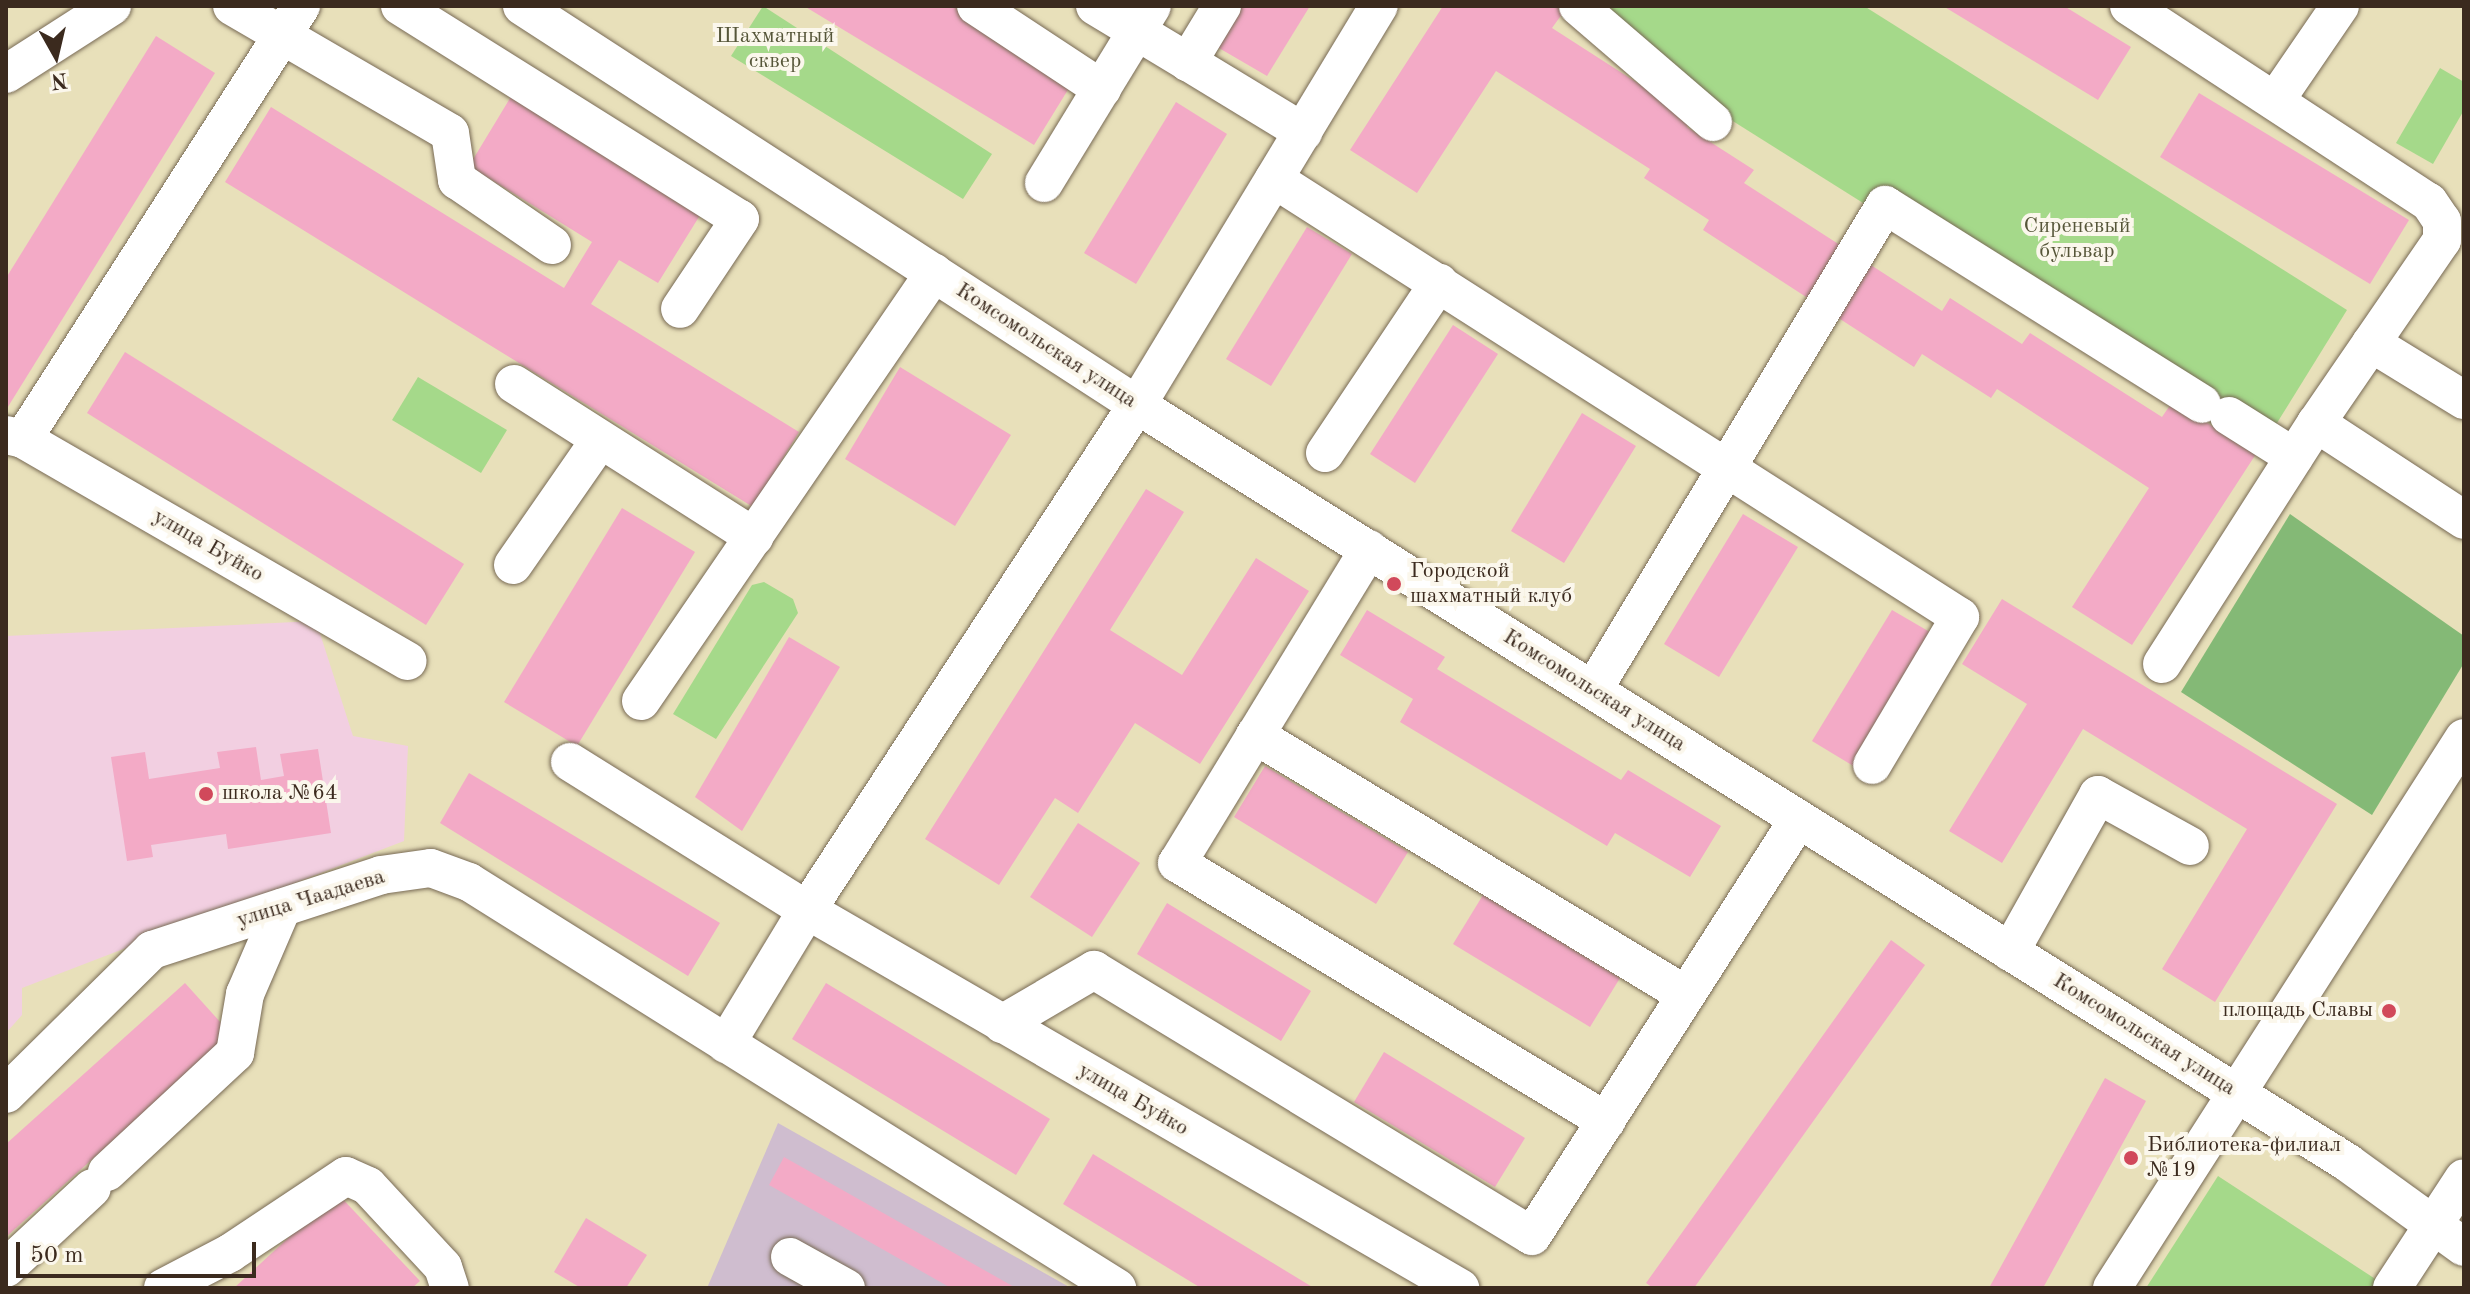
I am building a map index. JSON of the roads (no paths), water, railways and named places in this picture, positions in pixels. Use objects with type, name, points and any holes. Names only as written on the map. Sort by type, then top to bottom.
[{"type":"street","points":[[6,74],[112,6]]},
{"type":"street","points":[[232,6],[292,20],[450,133],[457,180],[552,245]]},
{"type":"street","points":[[400,6],[740,219],[680,309]]},
{"type":"street","points":[[976,6],[1102,89]]},
{"type":"street","points":[[1095,6],[1144,18],[1188,62],[1303,132]]},
{"type":"street","points":[[1188,62],[1222,6]]},
{"type":"street","points":[[726,1044],[807,910],[1137,405],[1379,6]]},
{"type":"street","points":[[1578,6],[1713,122]]},
{"type":"street","points":[[2129,6],[2429,202],[2442,221],[2442,240],[2316,423],[2162,664]]},
{"type":"street","points":[[2275,101],[2340,6]]},
{"type":"street","name":"Комсомольская улица","points":[[540,11],[1137,405],[2348,1163],[2464,1247]]},
{"type":"street","points":[[1044,183],[1144,18]]},
{"type":"street","points":[[14,437],[292,20]]},
{"type":"street","points":[[1274,179],[1960,617],[1872,765]]},
{"type":"street","points":[[1593,690],[1885,205],[2294,457]]},
{"type":"street","points":[[641,701],[934,273]]},
{"type":"street","points":[[1325,453],[1439,283]]},
{"type":"street","points":[[2371,343],[2464,400]]},
{"type":"street","points":[[514,384],[754,537]]},
{"type":"street","points":[[2316,423],[2464,520]]},
{"type":"street","name":"улица Буйко","points":[[14,437],[408,661]]},
{"type":"street","points":[[513,565],[600,440]]},
{"type":"street","points":[[1369,549],[1177,863],[1606,1121]]},
{"type":"street","points":[[1255,735],[1686,995]]},
{"type":"street","points":[[2112,1288],[2464,738]]},
{"type":"street","name":"улица Буйко","points":[[570,762],[807,910],[1460,1288]]},
{"type":"street","points":[[2010,952],[2098,795],[2190,846]]},
{"type":"street","points":[[1002,1024],[1094,970],[1532,1236],[1799,819]]},
{"type":"street","name":"улица Чаадаева","points":[[6,1094],[152,950],[381,875],[431,868],[469,882],[1117,1288]]},
{"type":"street","points":[[6,1268],[235,1053],[245,994],[282,908]]},
{"type":"street","points":[[163,1288],[230,1253],[346,1176],[368,1186],[443,1267],[450,1288]]},
{"type":"street","points":[[2392,1288],[2464,1178]]},
{"type":"street","points":[[790,1257],[846,1288]]},
{"type":"place","name":"Городской шахматный клуб","points":[[1394,584]]},
{"type":"place","name":"школа №64","points":[[206,794]]},
{"type":"place","name":"площадь Славы","points":[[2389,1011]]},
{"type":"place","name":"Библиотека-филиал №19","points":[[2131,1158]]},
{"type":"park label","name":"Шахматный сквер","points":[[775,48]]},
{"type":"park label","name":"Сиреневый бульвар","points":[[2077,238]]}]
